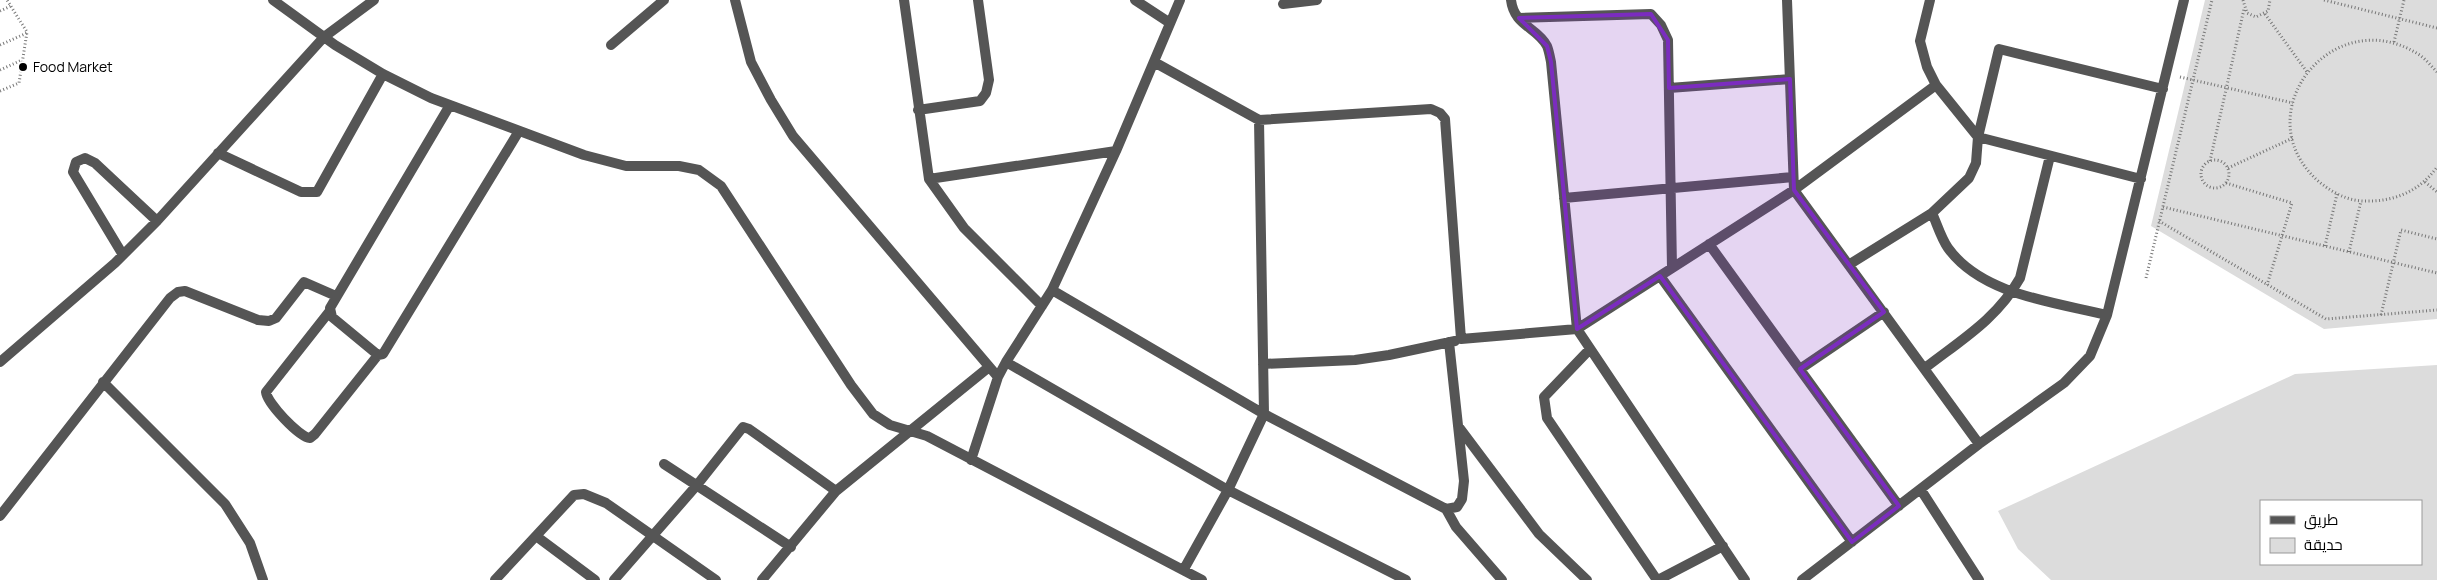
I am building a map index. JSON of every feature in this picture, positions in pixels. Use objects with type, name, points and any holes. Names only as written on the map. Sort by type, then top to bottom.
[{"type":"street","points":[[273,0],[285,4],[324,36],[383,74],[450,106],[584,155],[626,166],[679,166],[699,170],[721,186],[851,385],[874,414],[890,425],[927,436],[1184,568],[1202,580]]},
{"type":"street","points":[[0,362],[123,255],[157,221],[324,36],[374,0]]},
{"type":"street","points":[[611,44],[664,0]]},
{"type":"street","points":[[735,0],[751,62],[793,136],[998,377]]},
{"type":"street","points":[[904,0],[929,179],[964,228],[1042,306]]},
{"type":"street","points":[[918,110],[980,101],[986,93],[989,80],[978,0]]},
{"type":"street","points":[[1135,0],[1170,23]]},
{"type":"street","points":[[971,460],[998,377],[1052,290],[1116,151],[1180,0]]},
{"type":"street","points":[[1283,4],[1318,0]]},
{"type":"street","points":[[1511,0],[1512,9],[1519,18],[1547,46],[1551,62],[1577,329],[1745,580]]},
{"type":"street","points":[[1787,0],[1794,190],[1980,444]]},
{"type":"street","points":[[1930,0],[1920,41],[1927,67],[1936,85],[1978,137],[2141,178]]},
{"type":"street","points":[[1802,580],[2070,376],[2090,356],[2107,315],[2184,0]]},
{"type":"street","points":[[1519,18],[1652,14],[1661,25],[1668,40],[1672,268]]},
{"type":"street","points":[[1850,264],[1932,213],[1969,178],[1976,163],[1978,137],[1999,49],[2163,89]]},
{"type":"street","points":[[1154,62],[1259,120],[1431,110],[1440,113],[1445,119],[1461,340]]},
{"type":"street","points":[[218,153],[302,192],[317,192],[383,74]]},
{"type":"street","points":[[1669,88],[1790,79]]},
{"type":"street","points":[[1263,364],[1355,360],[1461,340],[1577,329],[1794,190],[1936,85]]},
{"type":"street","points":[[450,106],[336,296],[329,312],[266,392],[269,401],[299,434],[310,438],[315,434],[378,355],[383,354],[519,131]]},
{"type":"street","points":[[1184,568],[1228,490],[1264,414],[1259,120]]},
{"type":"street","points":[[929,179],[1116,151]]},
{"type":"street","points":[[1924,368],[1999,310],[2012,292],[2020,278],[2050,156]]},
{"type":"street","points":[[123,255],[73,172],[76,162],[85,158],[95,163],[157,221]]},
{"type":"street","points":[[1564,198],[1793,176]]},
{"type":"street","points":[[1932,213],[1947,247],[1967,270],[2012,292],[2107,315]]},
{"type":"street","points":[[1709,244],[1900,506]]},
{"type":"street","points":[[1660,276],[1852,542]]},
{"type":"street","points":[[0,516],[103,382],[170,298],[178,292],[185,291],[258,320],[269,321],[276,318],[304,282],[336,296]]},
{"type":"street","points":[[1052,290],[1264,414],[1446,509],[1456,527],[1502,580]]},
{"type":"street","points":[[329,312],[332,317],[378,355]]},
{"type":"street","points":[[1800,369],[1884,312]]},
{"type":"street","points":[[1446,509],[1457,507],[1462,499],[1464,480],[1449,342]]},
{"type":"street","points":[[1590,348],[1544,397],[1547,418],[1657,580],[1723,546]]},
{"type":"street","points":[[1006,362],[1228,490],[1406,580]]},
{"type":"street","points":[[762,580],[836,491],[989,366]]},
{"type":"street","points":[[103,382],[224,504],[250,543],[263,580]]},
{"type":"street","points":[[1458,425],[1540,534],[1587,580]]},
{"type":"street","points":[[614,580],[697,485],[743,428],[749,429],[836,491]]},
{"type":"street","points":[[664,464],[791,547]]},
{"type":"street","points":[[1921,490],[1979,580]]},
{"type":"street","points":[[495,580],[574,495],[584,494],[606,503],[716,580]]},
{"type":"street","points":[[536,536],[595,580]]},
{"type":"path","points":[[0,91],[19,83],[27,32],[7,0]]},
{"type":"path","points":[[2146,278],[2212,0]]},
{"type":"path","points":[[2210,161],[2219,161],[2228,168],[2229,178],[2226,183],[2214,188],[2203,181],[2202,171],[2210,161],[2228,88],[2244,10],[2243,0]]},
{"type":"path","points":[[2244,10],[2251,16],[2261,17],[2270,7],[2270,0]]},
{"type":"path","points":[[2324,0],[2437,28]]},
{"type":"path","points":[[2394,42],[2404,0]]},
{"type":"path","points":[[0,11],[11,6]]},
{"type":"path","points":[[2265,14],[2307,72]]},
{"type":"path","points":[[0,45],[27,32]]},
{"type":"path","points":[[2437,72],[2419,54],[2394,42],[2368,39],[2343,44],[2321,57],[2307,72],[2293,104],[2290,124],[2295,149],[2308,171],[2327,188],[2337,194],[2360,201],[2378,202],[2406,195],[2424,182],[2437,167]]},
{"type":"path","points":[[0,70],[22,60]]},
{"type":"path","points":[[2167,74],[2293,104]]},
{"type":"path","points":[[2228,168],[2293,138]]},
{"type":"path","points":[[2424,182],[2437,192]]},
{"type":"path","points":[[2226,183],[2292,203],[2267,285]]},
{"type":"path","points":[[2325,246],[2337,194]]},
{"type":"path","points":[[2349,252],[2360,201]]},
{"type":"path","points":[[2163,207],[2437,273]]},
{"type":"path","points":[[2159,221],[2326,319],[2437,310]]},
{"type":"path","points":[[2381,315],[2401,230],[2437,239]]},
{"type":"highlighted area","points":[[1651,14],[1668,40],[1669,88],[1790,79],[1794,190],[1884,312],[1800,369],[1899,506],[1852,542],[1660,276],[1577,329],[1551,62],[1547,46],[1519,18]]},
{"type":"green space","points":[[2205,0],[2437,0],[2437,319],[2324,329],[2151,226]]},
{"type":"green space","points":[[2437,365],[2437,580],[2051,580],[2018,549],[1998,511],[2295,374]]},
{"type":"place","name":"Food Market","points":[[23,67]]}]
